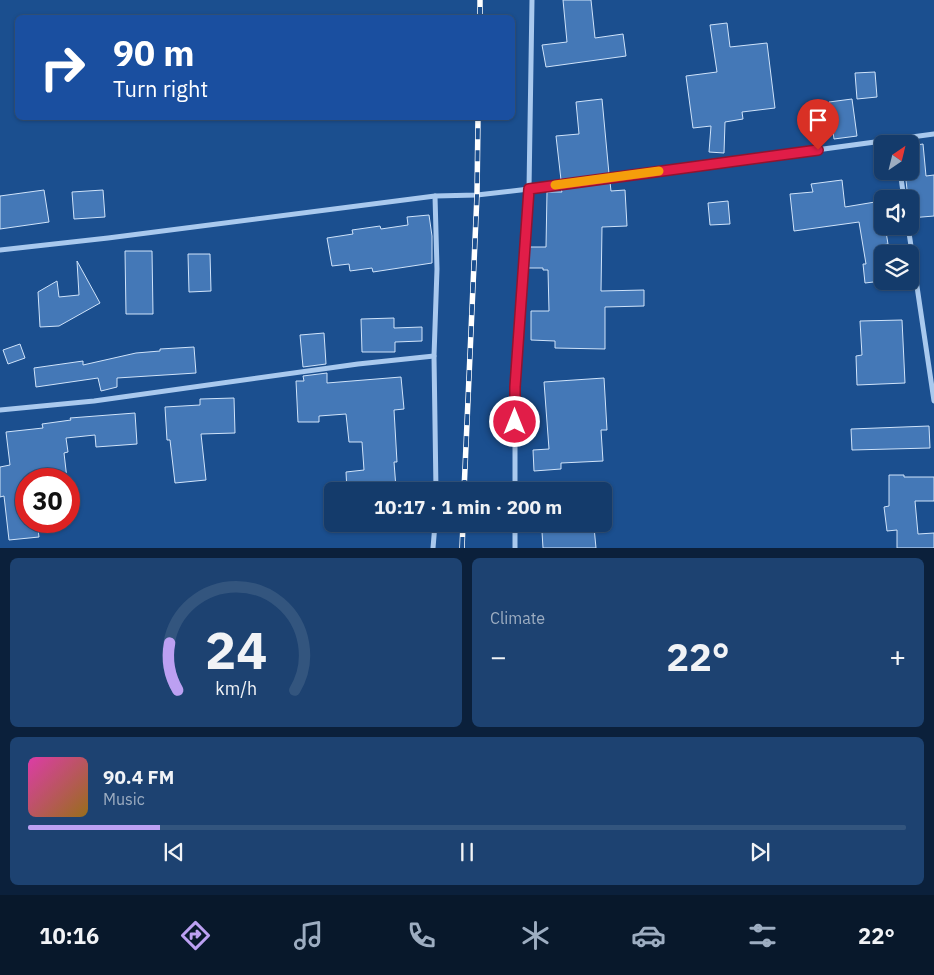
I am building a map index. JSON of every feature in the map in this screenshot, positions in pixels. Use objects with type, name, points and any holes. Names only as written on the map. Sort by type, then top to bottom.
[{"type":"street","points":[[515,482],[515,387],[529,189],[532,0]]},
{"type":"street","points":[[919,137],[934,134]]},
{"type":"street","points":[[0,250],[435,196],[477,195],[529,189],[874,145]]},
{"type":"street","points":[[435,196],[437,269],[434,356],[436,482]]},
{"type":"street","points":[[909,235],[934,401]]},
{"type":"street","points":[[0,410],[94,401],[358,364],[434,356]]},
{"type":"street","points":[[433,548],[434,532]]},
{"type":"street","points":[[515,532],[515,548]]},
{"type":"building","points":[[563,0],[591,0],[595,38],[623,34],[626,56],[546,67],[542,45],[567,42]]},
{"type":"building","points":[[727,23],[730,47],[767,43],[775,108],[742,112],[743,119],[725,122],[724,153],[709,152],[711,126],[693,128],[686,76],[717,72],[710,25]]},
{"type":"building","points":[[875,72],[877,97],[857,99],[855,73]]},
{"type":"building","points":[[602,99],[609,174],[561,180],[556,136],[579,134],[576,102]]},
{"type":"building","points":[[852,99],[857,136],[834,139],[829,102]]},
{"type":"building","points":[[923,144],[926,176],[934,175],[934,216],[919,217],[919,190],[907,190],[906,180],[919,180],[919,145]]},
{"type":"building","points":[[842,180],[845,207],[874,202],[874,235],[886,235],[888,244],[874,245],[874,282],[865,283],[863,264],[866,264],[859,222],[794,231],[790,194],[813,192],[811,184]]},
{"type":"building","points":[[610,182],[611,191],[625,190],[627,226],[602,227],[601,291],[644,290],[644,306],[605,307],[605,349],[555,348],[555,341],[531,340],[531,311],[549,311],[548,270],[528,268],[529,247],[546,247],[547,192],[562,192],[561,189]]},
{"type":"building","points":[[44,190],[49,222],[0,229],[0,196]]},
{"type":"building","points":[[103,190],[105,217],[74,219],[72,192]]},
{"type":"building","points":[[728,201],[730,224],[710,225],[708,203]]},
{"type":"building","points":[[429,215],[432,236],[432,263],[373,272],[372,268],[350,271],[349,264],[332,266],[327,238],[353,234],[352,230],[380,226],[381,229],[408,225],[407,217]]},
{"type":"building","points":[[125,251],[152,251],[153,314],[126,314]]},
{"type":"building","points":[[188,254],[210,254],[211,291],[189,292]]},
{"type":"building","points":[[77,261],[100,303],[59,326],[40,327],[38,292],[57,281],[59,297],[79,295]]},
{"type":"building","points":[[394,318],[394,328],[422,327],[422,341],[395,342],[395,352],[362,352],[361,319]]},
{"type":"building","points":[[902,320],[905,383],[857,385],[856,356],[862,355],[860,321]]},
{"type":"building","points":[[324,333],[326,364],[303,367],[300,335]]},
{"type":"building","points":[[20,344],[25,358],[8,364],[3,350]]},
{"type":"building","points":[[194,347],[196,373],[117,378],[117,387],[101,391],[98,378],[36,387],[34,368],[83,361],[83,365],[136,353],[160,351],[160,349]]},
{"type":"building","points":[[327,373],[327,383],[401,377],[404,409],[394,410],[397,462],[394,462],[396,482],[347,482],[346,472],[364,470],[362,442],[349,442],[346,414],[319,416],[319,422],[298,422],[296,381],[304,381],[303,376]]},
{"type":"building","points":[[604,378],[607,430],[601,430],[603,461],[561,463],[561,469],[534,471],[533,450],[549,449],[544,382]]},
{"type":"building","points":[[234,398],[235,433],[201,434],[206,480],[175,483],[170,440],[167,440],[165,407],[200,405],[200,399]]},
{"type":"building","points":[[135,413],[137,444],[96,447],[95,435],[66,438],[68,452],[64,453],[66,468],[15,468],[15,533],[38,533],[39,537],[9,540],[4,496],[0,497],[0,467],[10,465],[6,432],[43,428],[42,424],[71,420],[70,418]]},
{"type":"building","points":[[929,426],[930,448],[852,450],[851,429]]},
{"type":"building","points":[[889,475],[934,477],[934,501],[915,501],[918,534],[934,533],[934,548],[897,548],[897,530],[887,531],[884,507],[889,506]]},
{"type":"building","points":[[542,532],[594,532],[596,548],[543,548]]},
{"type":"railway","points":[[480,0],[480,15]]},
{"type":"railway","points":[[464,482],[477,195],[478,120]]},
{"type":"railway","points":[[462,548],[463,532]]},
{"type":"slow traffic","points":[[555,185],[659,171]]},
{"type":"route","points":[[515,422],[515,387],[529,189],[818,150]]}]
